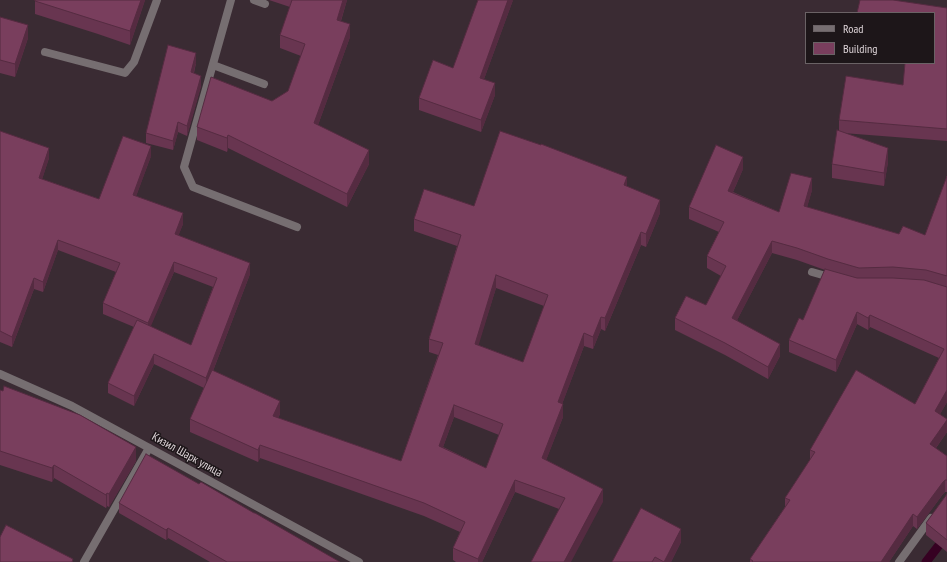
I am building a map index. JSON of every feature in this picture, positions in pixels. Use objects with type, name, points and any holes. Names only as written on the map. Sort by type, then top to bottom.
[{"type":"street","points":[[45,52],[125,73],[134,62],[157,0]]},
{"type":"street","points":[[231,0],[184,167],[193,187],[297,227]]},
{"type":"street","points":[[254,0],[265,4]]},
{"type":"street","points":[[213,64],[264,84]]},
{"type":"street","points":[[812,272],[842,281]]},
{"type":"street","name":"Кизил Шарк улица","points":[[0,374],[72,406],[359,562]]},
{"type":"street","points":[[88,561],[149,448]]},
{"type":"street","points":[[899,562],[938,509]]},
{"type":"building","points":[[35,0],[141,0],[130,31]]},
{"type":"building","points":[[292,0],[343,0],[337,20],[350,24],[314,123],[369,150],[347,194],[228,135],[227,138],[197,127],[211,77],[272,101],[288,91],[305,44],[280,35]]},
{"type":"building","points":[[478,0],[508,0],[480,78],[495,83],[481,120],[419,98],[433,60],[453,68]]},
{"type":"building","points":[[860,0],[893,0],[947,8],[947,129],[839,120],[846,76],[903,85],[905,64],[935,64],[935,12],[857,12]]},
{"type":"building","points":[[0,17],[28,25],[15,64],[0,60]]},
{"type":"building","points":[[168,45],[196,53],[191,72],[201,76],[187,126],[178,122],[173,141],[146,133]]},
{"type":"building","points":[[837,130],[888,148],[884,173],[832,164]]},
{"type":"building","points":[[0,131],[49,148],[39,178],[99,199],[123,136],[151,146],[133,195],[183,213],[175,234],[250,263],[206,378],[154,354],[134,396],[108,383],[137,320],[191,345],[217,278],[174,262],[148,323],[103,303],[120,263],[58,240],[43,282],[34,278],[12,337],[0,331]]},
{"type":"building","points":[[500,131],[541,144],[627,177],[624,185],[660,200],[646,234],[641,232],[605,318],[601,317],[593,337],[584,333],[558,402],[563,404],[542,458],[603,489],[564,562],[531,562],[565,498],[515,480],[478,559],[453,548],[465,522],[424,503],[260,445],[258,450],[190,419],[212,370],[280,401],[273,416],[401,461],[443,343],[429,339],[461,235],[414,219],[424,189],[474,206]],"holes":[[[496,275],[548,295],[523,362],[475,344]],[[454,405],[503,424],[486,468],[439,446]]]},
{"type":"building","points":[[716,145],[743,157],[728,191],[779,212],[791,173],[812,178],[804,206],[899,234],[903,226],[925,235],[947,176],[947,276],[926,270],[893,267],[859,268],[772,241],[732,318],[780,344],[768,367],[675,318],[686,296],[706,305],[726,266],[707,256],[724,222],[689,207]]},
{"type":"building","points":[[825,269],[857,278],[924,280],[947,287],[947,390],[935,411],[947,420],[930,444],[947,456],[947,480],[943,482],[917,517],[913,514],[881,562],[752,562],[753,561],[750,559],[790,500],[785,498],[815,452],[810,450],[856,370],[915,404],[944,349],[870,315],[868,318],[857,312],[836,360],[789,340],[799,318],[803,320]]},
{"type":"building","points":[[4,386],[80,415],[136,447],[109,494],[107,493],[106,495],[54,465],[52,468],[0,451],[0,390],[3,391]]},
{"type":"building","points":[[146,454],[199,484],[201,482],[340,562],[227,562],[168,528],[166,530],[119,503]]},
{"type":"building","points":[[947,494],[947,540],[926,523]]},
{"type":"building","points":[[641,508],[681,529],[664,562],[655,557],[652,562],[612,562]]},
{"type":"building","points":[[6,525],[73,559],[72,562],[0,562],[0,537]]},
{"type":"waterway","points":[[926,562],[947,535]]}]
